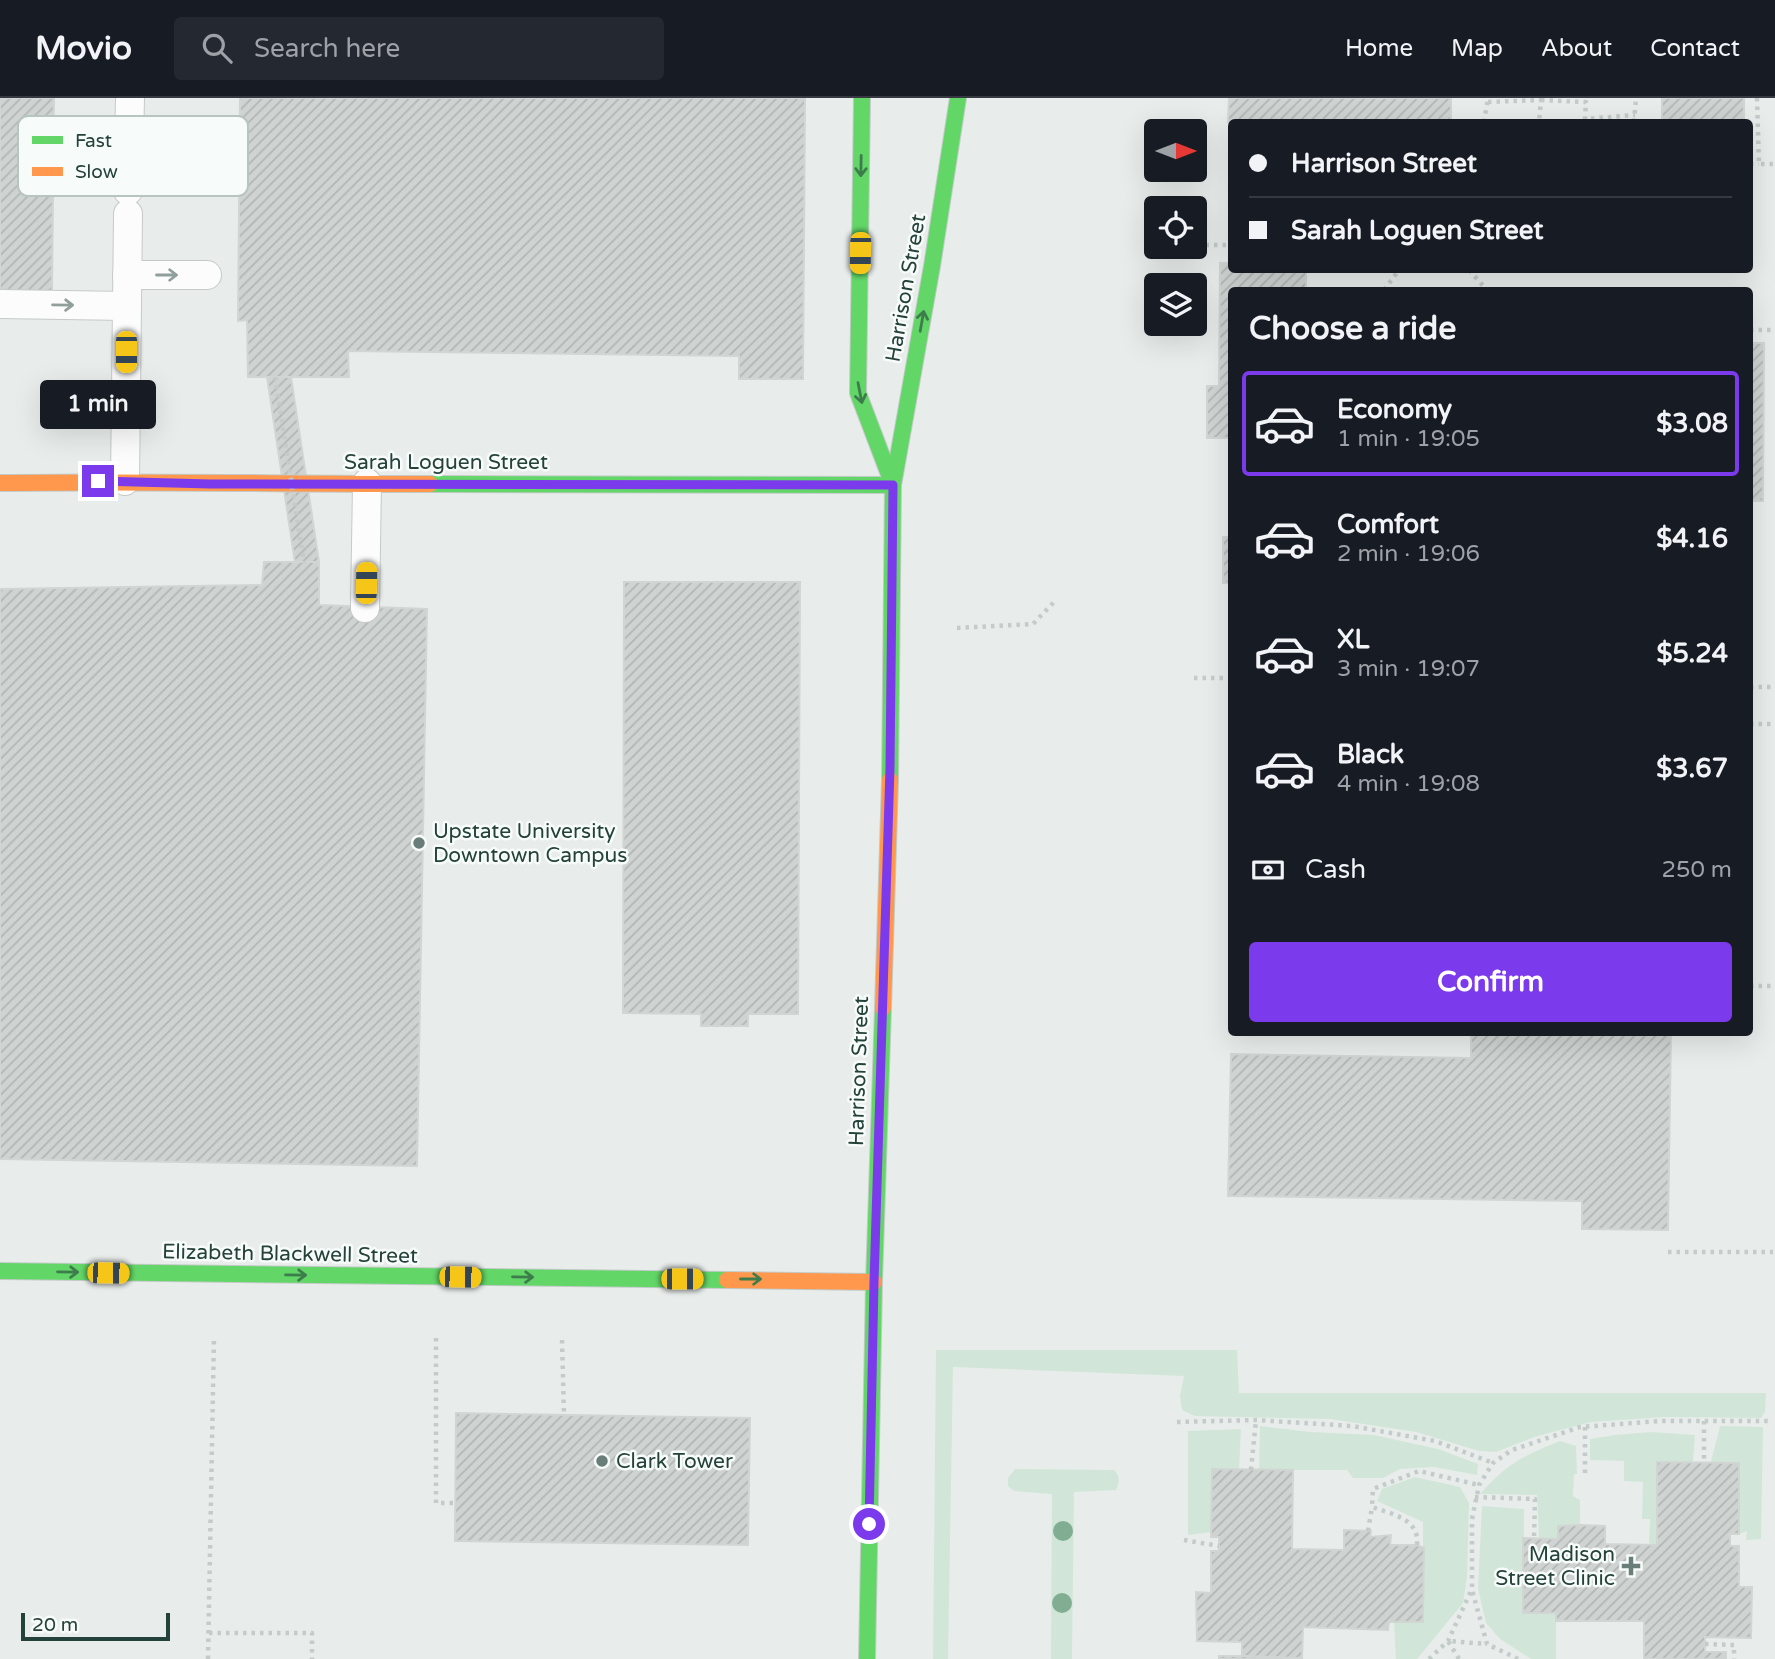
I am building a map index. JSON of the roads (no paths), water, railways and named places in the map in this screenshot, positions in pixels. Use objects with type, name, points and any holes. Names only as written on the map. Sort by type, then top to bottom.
[{"type":"street","name":"Harrison Street","points":[[862,98],[858,393],[893,485]]},
{"type":"street","name":"Harrison Street","points":[[867,1659],[874,1282],[890,768],[893,485],[932,266],[958,98]]},
{"type":"street","name":"Sarah Loguen Street","points":[[0,482],[893,485]]},
{"type":"street","name":"Elizabeth Blackwell Street","points":[[0,1271],[874,1282]]},
{"type":"lane","points":[[130,98],[130,116]]},
{"type":"lane","points":[[125,481],[128,196]]},
{"type":"lane","points":[[127,275],[207,275]]},
{"type":"lane","points":[[0,304],[127,306]]},
{"type":"lane","points":[[365,608],[367,483]]},
{"type":"place","name":"Upstate University Downtown Campus","points":[[419,843]]},
{"type":"place","name":"Clark Tower","points":[[602,1461]]},
{"type":"place","name":"Madison Street Clinic","points":[[1631,1566]]}]
